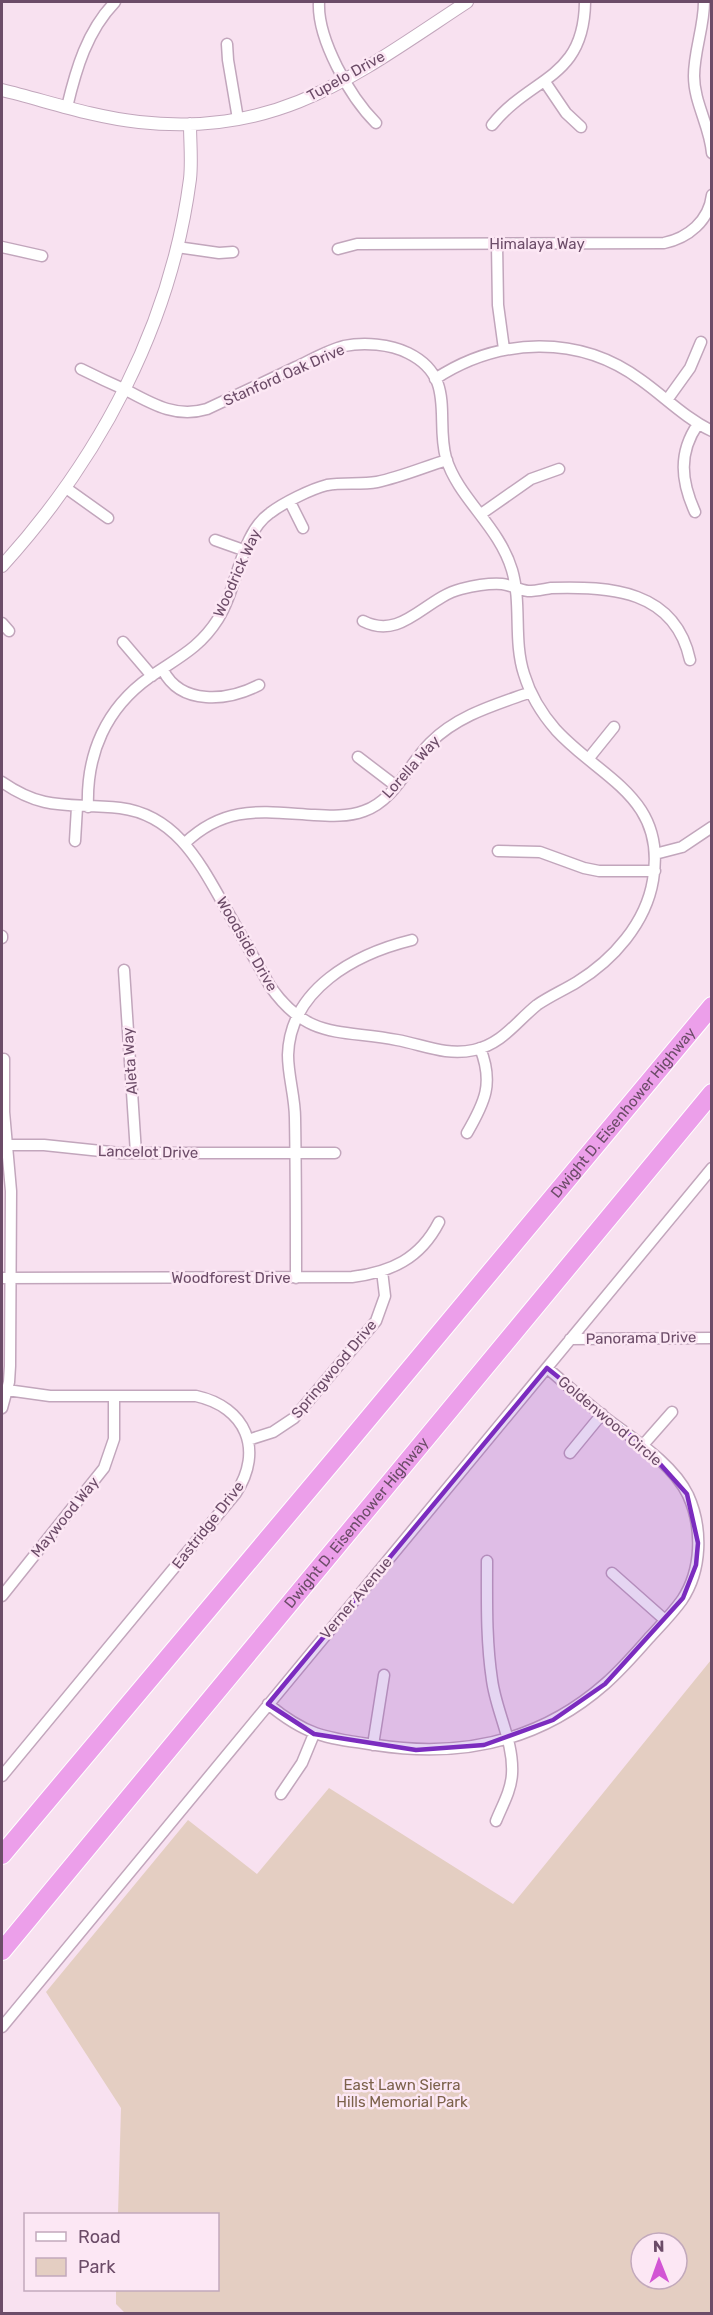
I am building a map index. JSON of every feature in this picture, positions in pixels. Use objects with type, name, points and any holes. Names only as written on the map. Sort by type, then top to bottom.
[{"type":"highway","name":"Dwight D. Eisenhower Highway","points":[[2,1855],[711,1006]]},
{"type":"highway","name":"Dwight D. Eisenhower Highway","points":[[2,1951],[711,1093]]},
{"type":"street","points":[[67,107],[83,52],[100,21],[115,2]]},
{"type":"street","points":[[319,2],[323,33],[358,102],[376,123]]},
{"type":"street","name":"Tupelo Drive","points":[[2,90],[137,122],[190,124],[238,119],[293,104],[346,80],[467,2]]},
{"type":"street","points":[[492,125],[509,107],[545,82],[563,66],[572,53],[583,24],[585,2]]},
{"type":"street","points":[[704,2],[703,23],[694,63],[694,77],[698,103],[709,133],[711,153]]},
{"type":"street","points":[[227,44],[238,119]]},
{"type":"street","points":[[545,82],[566,113],[581,127]]},
{"type":"street","points":[[2,566],[35,529],[66,488],[104,429],[125,390],[151,330],[177,247],[190,176],[190,124]]},
{"type":"street","name":"Himalaya Way","points":[[338,249],[357,244],[671,242],[683,237],[699,224],[709,207],[711,195]]},
{"type":"street","points":[[497,244],[498,305],[504,349]]},
{"type":"street","points":[[2,247],[42,255]]},
{"type":"street","points":[[177,247],[219,253],[233,252]]},
{"type":"street","points":[[667,400],[690,368],[701,342]]},
{"type":"street","name":"Stanford Oak Drive","points":[[81,369],[166,410],[194,412],[207,409],[336,349],[358,345],[385,346],[399,349],[417,358],[435,379],[443,405],[443,440],[447,460],[455,478],[502,545],[512,568],[520,663],[531,692],[557,730],[614,778],[634,799],[649,826],[655,854],[652,889],[644,910],[629,934],[610,956],[578,981],[540,1004],[501,1038],[480,1048],[457,1053],[435,1051],[402,1041],[334,1032],[320,1028],[298,1016]]},
{"type":"street","points":[[435,379],[474,358],[504,349],[539,345],[576,350],[627,370],[698,424],[711,431]]},
{"type":"street","points":[[695,512],[684,483],[682,469],[688,440],[698,424]]},
{"type":"street","name":"Woodrick Way","points":[[75,841],[89,770],[100,734],[126,697],[152,676],[189,652],[218,619],[232,592],[246,550],[260,522],[270,513],[290,502],[328,485],[380,481],[447,460]]},
{"type":"street","points":[[482,514],[531,478],[559,470]]},
{"type":"street","points":[[66,488],[108,518]]},
{"type":"street","points":[[290,502],[303,528]]},
{"type":"street","points":[[215,540],[246,550]]},
{"type":"street","points":[[363,621],[382,627],[395,626],[407,621],[435,600],[461,589],[502,584],[528,591],[552,588],[605,589],[628,592],[642,598],[667,616],[684,640],[690,660]]},
{"type":"street","points":[[123,642],[152,676]]},
{"type":"street","points":[[163,670],[175,686],[193,695],[227,696],[260,686]]},
{"type":"street","name":"Lorella Way","points":[[186,843],[202,828],[216,820],[240,813],[340,816],[362,812],[382,801],[430,743],[456,723],[485,708],[531,692]]},
{"type":"street","points":[[589,758],[614,727]]},
{"type":"street","points":[[358,758],[396,786]]},
{"type":"street","name":"Woodside Drive","points":[[2,782],[35,800],[82,807],[121,808],[143,814],[163,824],[186,843],[195,855],[270,986],[284,1004],[298,1016]]},
{"type":"street","points":[[655,854],[682,847],[711,827]]},
{"type":"street","points":[[498,851],[540,852],[584,868],[598,870],[655,871]]},
{"type":"street","points":[[296,1278],[295,1109],[288,1053],[298,1016],[302,1006],[342,968],[375,950],[412,939]]},
{"type":"street","name":"Aleta Way","points":[[124,970],[136,1153]]},
{"type":"street","points":[[467,1133],[480,1111],[486,1090],[487,1068],[480,1048]]},
{"type":"street","points":[[2,1408],[10,1366],[6,1278],[11,1191],[5,1145],[4,1059]]},
{"type":"street","name":"Lancelot Drive","points":[[5,1145],[44,1145],[91,1152],[335,1153]]},
{"type":"street","name":"Verner Avenue","points":[[2,2027],[711,1168]]},
{"type":"street","name":"Woodforest Drive","points":[[6,1278],[352,1277],[382,1271],[417,1252],[430,1240],[439,1222]]},
{"type":"street","name":"Springwood Drive","points":[[248,1440],[273,1432],[294,1418],[376,1321],[385,1296],[382,1271]]},
{"type":"street","name":"Panorama Drive","points":[[570,1339],[711,1338]]},
{"type":"street","name":"Goldenwood Circle","points":[[268,1704],[291,1723],[314,1734],[373,1745],[438,1750],[484,1745],[526,1733],[587,1699],[618,1672],[666,1620],[683,1598],[696,1564],[697,1529],[687,1494],[664,1465],[643,1445],[547,1368]]},
{"type":"street","points":[[7,1390],[50,1396],[196,1396],[210,1399],[234,1415],[243,1427],[248,1440]]},
{"type":"street","name":"Maywood Way","points":[[2,1596],[104,1468],[114,1439],[114,1396]]},
{"type":"street","points":[[643,1445],[672,1412]]},
{"type":"street","points":[[570,1453],[602,1414]]},
{"type":"street","name":"Eastridge Drive","points":[[2,1776],[236,1493],[244,1481],[248,1467],[248,1440]]},
{"type":"street","points":[[487,1561],[488,1649],[492,1683],[512,1774],[510,1789],[496,1821]]},
{"type":"street","points":[[612,1573],[666,1620]]},
{"type":"street","points":[[373,1745],[384,1675]]},
{"type":"street","points":[[281,1794],[302,1762],[314,1734]]},
{"type":"highlighted area","points":[[547,1368],[643,1445],[687,1494],[698,1543],[696,1565],[683,1598],[605,1684],[553,1720],[484,1745],[416,1750],[314,1734],[268,1704]]},
{"type":"green space","name":"East Lawn Sierra Hills Memorial Park","points":[[711,1660],[711,2313],[125,2313],[116,2304],[116,2291],[219,2291],[219,2213],[118,2213],[121,2108],[46,1992],[188,1820],[257,1874],[329,1788],[513,1904]]}]
